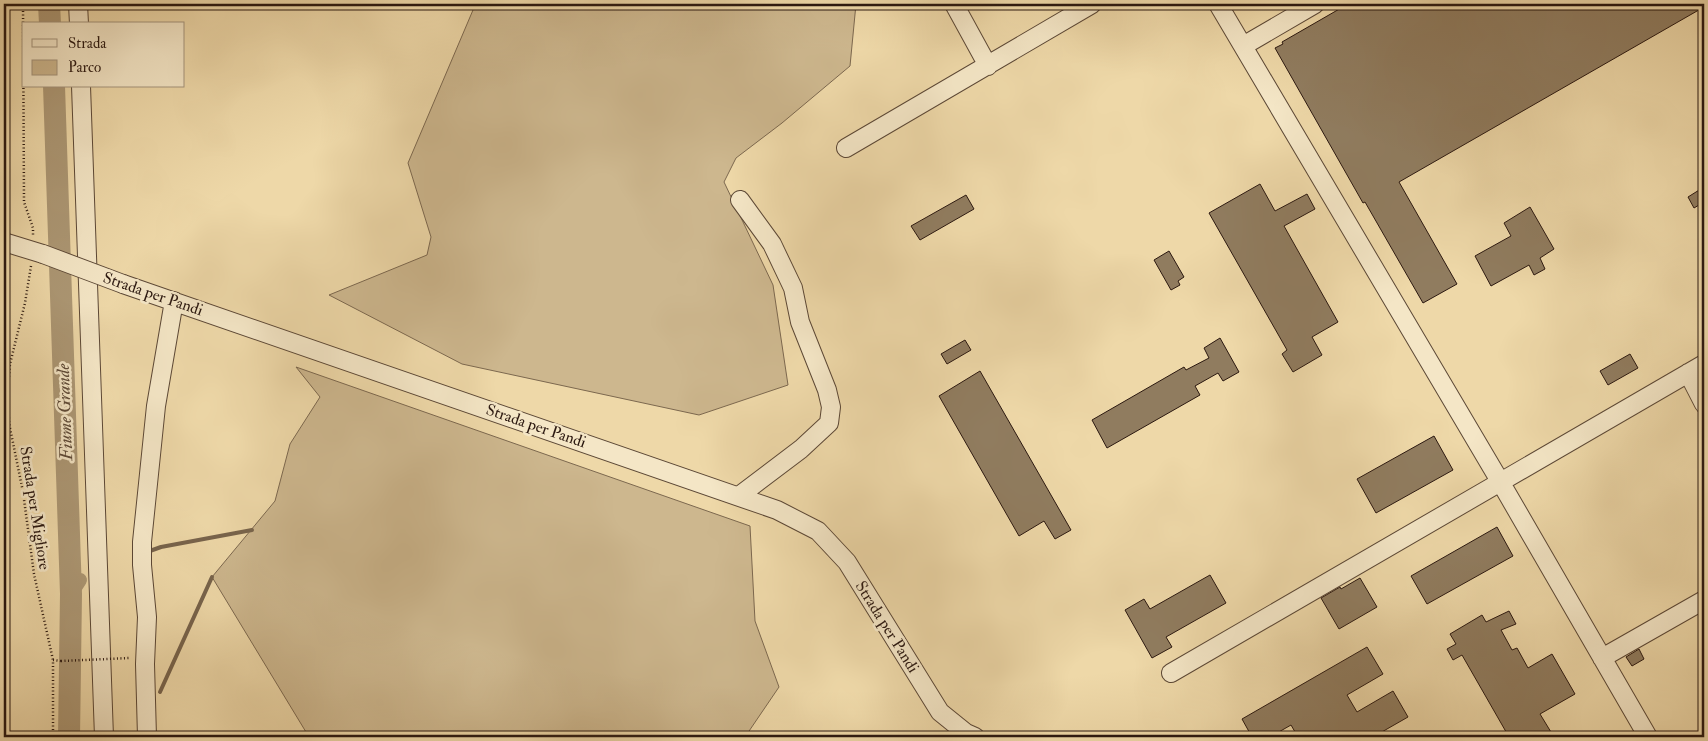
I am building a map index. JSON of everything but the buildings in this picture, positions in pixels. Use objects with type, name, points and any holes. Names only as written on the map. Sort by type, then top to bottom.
[{"type":"street","points":[[78,4],[79,22]]},
{"type":"street","points":[[954,4],[988,66]]},
{"type":"street","points":[[846,148],[1092,4]]},
{"type":"street","points":[[1218,4],[1501,482],[1648,737]]},
{"type":"street","points":[[1243,46],[1315,4]]},
{"type":"street","points":[[81,88],[104,737]]},
{"type":"street","points":[[739,496],[801,449],[829,423],[830,407],[827,390],[800,322],[793,288],[772,244],[740,200]]},
{"type":"street","name":"Strada per Pandi","points":[[4,242],[777,510],[818,531],[847,562],[940,712],[966,733],[975,737]]},
{"type":"street","points":[[148,737],[145,664],[147,617],[142,565],[142,542],[156,406],[174,301]]},
{"type":"street","points":[[1171,673],[1704,364]]},
{"type":"street","points":[[1688,373],[1704,404]]},
{"type":"street","points":[[1602,658],[1704,600]]},
{"type":"path","points":[[23,4],[23,22]]},
{"type":"path","points":[[23,88],[24,202],[33,228]]},
{"type":"path","name":"Strada per Migliore","points":[[38,253],[10,364],[8,388],[9,423],[23,492],[34,574],[53,660],[53,737]]},
{"type":"path","points":[[53,660],[130,658]]},
{"type":"green space","points":[[472,4],[856,4],[850,66],[782,123],[736,158],[724,182],[773,285],[788,385],[699,415],[462,364],[329,295],[427,255],[431,237],[408,163],[473,10]]},
{"type":"green space","points":[[296,367],[750,526],[755,621],[779,687],[745,737],[309,737],[212,577],[275,501],[290,444],[320,397]]},
{"type":"waterway","name":"Fiume Grande","points":[[49,4],[50,22]]},
{"type":"waterway","name":"Fiume Grande","points":[[54,88],[71,594],[69,737]]},
{"type":"waterway","points":[[147,552],[161,547],[252,530]]},
{"type":"waterway","name":"Fiume Grande","points":[[160,692],[212,577]]},
{"type":"waterway","points":[[71,594],[80,580]]}]
